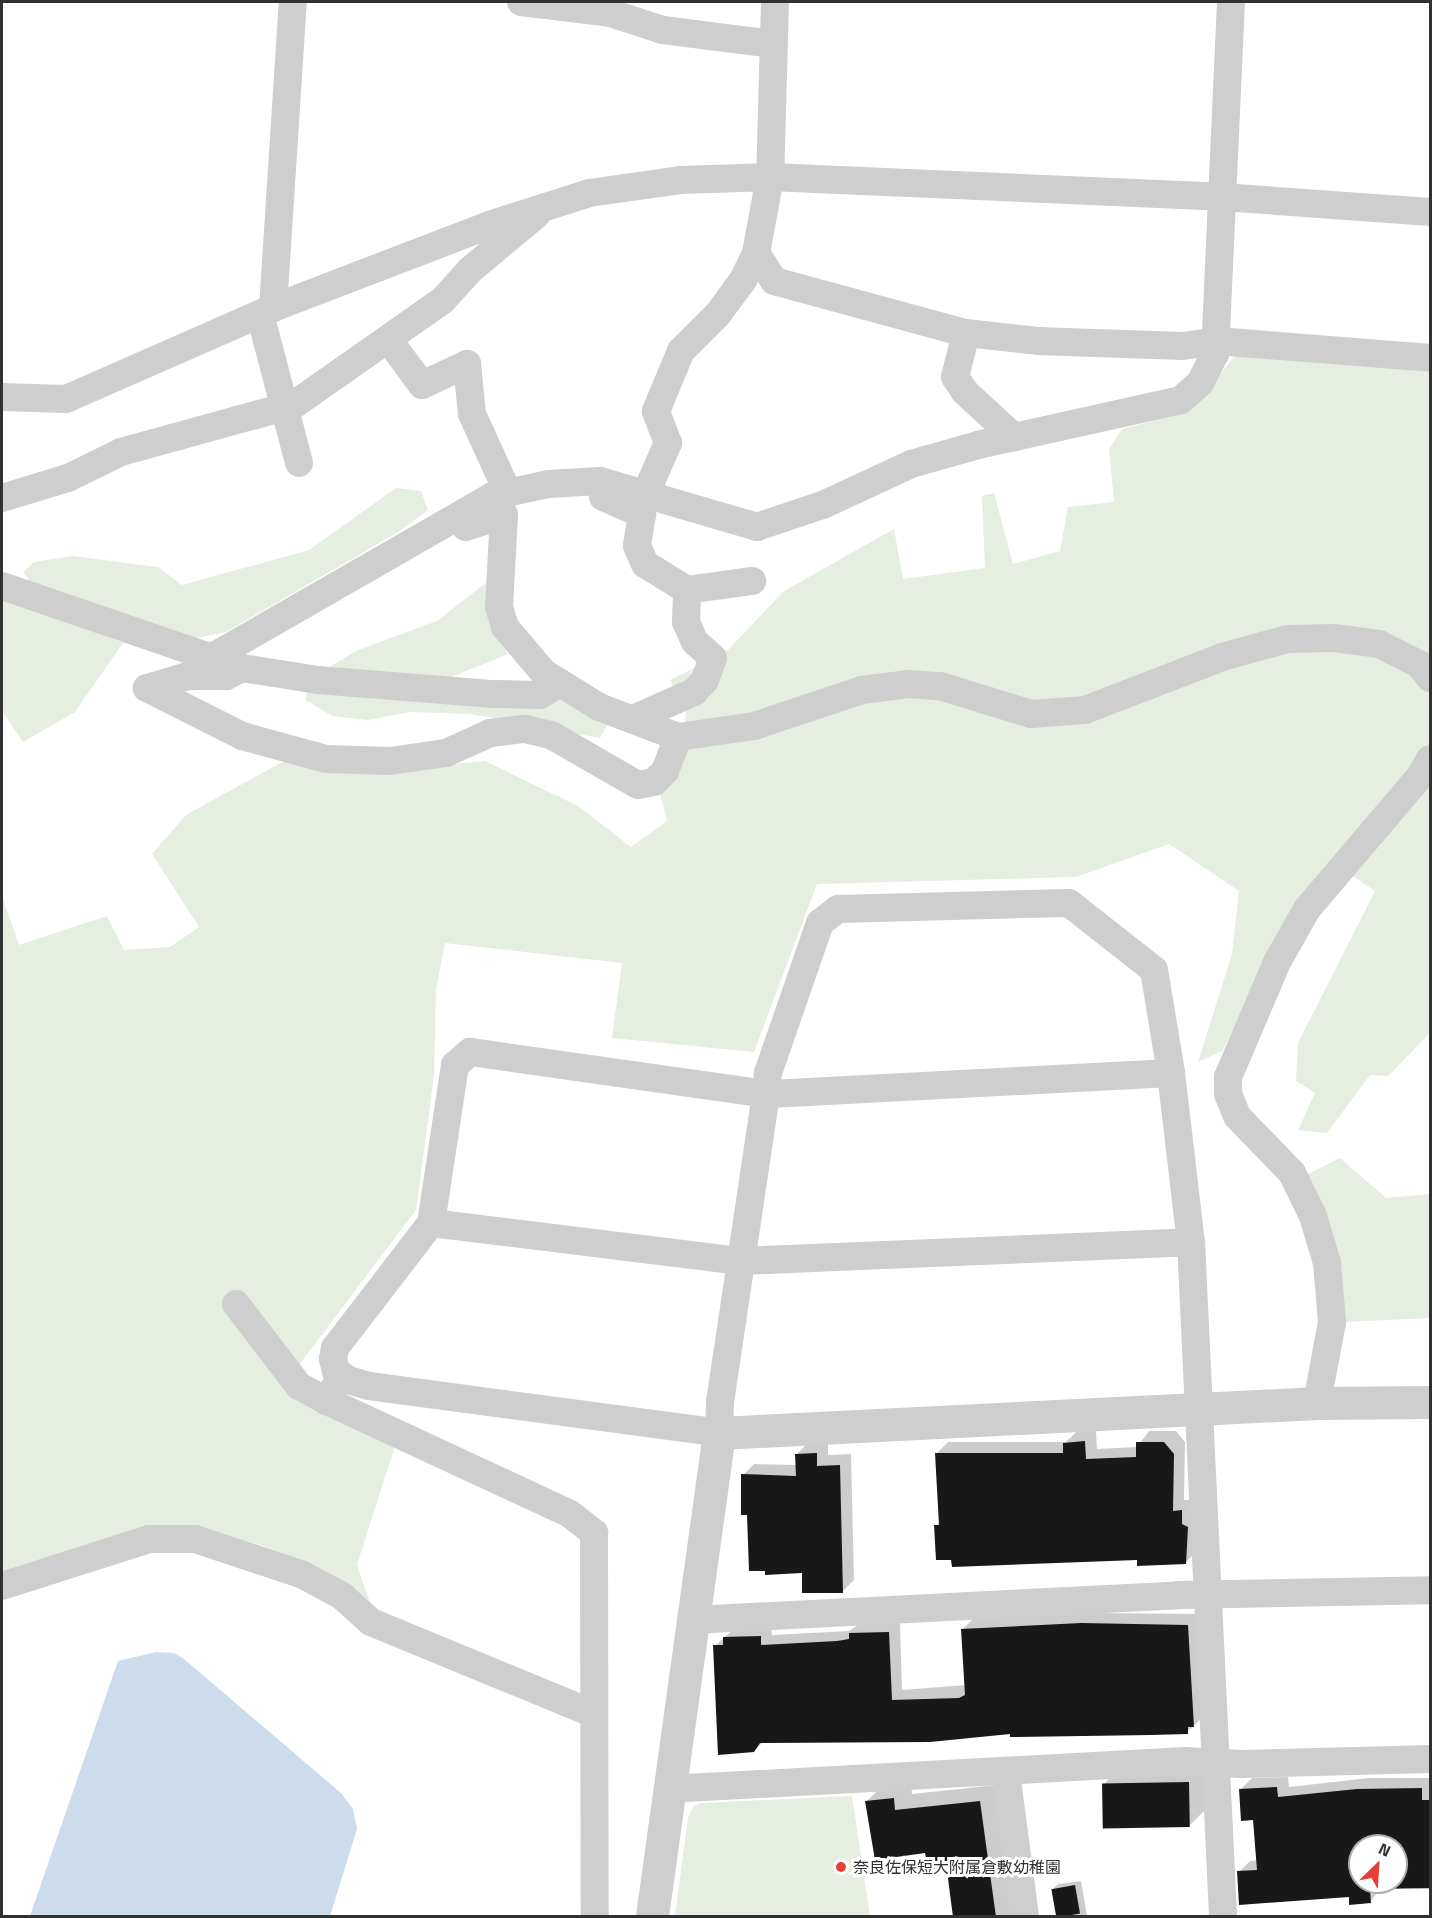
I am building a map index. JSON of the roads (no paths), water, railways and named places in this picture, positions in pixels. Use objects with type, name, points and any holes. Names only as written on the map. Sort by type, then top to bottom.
[{"type":"street","points":[[293,2],[266,311],[282,408],[299,462]]},
{"type":"street","points":[[521,2],[610,13],[663,30],[773,44]]},
{"type":"street","points":[[646,494],[668,443],[656,411],[681,351],[718,314],[744,280],[756,253],[770,177],[775,2]]},
{"type":"street","points":[[211,658],[494,496],[567,483],[600,481],[757,527],[825,504],[911,464],[1014,437],[1181,399],[1200,383],[1215,354],[1231,2]]},
{"type":"street","points":[[2,397],[66,399],[266,311],[547,206],[589,193],[680,180],[770,177],[1222,197],[1431,212]]},
{"type":"street","points":[[2,498],[68,478],[121,452],[295,404],[443,300],[470,270],[547,206]]},
{"type":"street","points":[[756,253],[774,280],[966,333],[1038,341],[1171,346],[1215,341],[1431,358]]},
{"type":"street","points":[[966,333],[955,376],[965,392],[1014,437]]},
{"type":"street","points":[[388,339],[422,385],[467,364],[472,414],[508,493]]},
{"type":"street","points":[[567,483],[642,513],[637,546],[645,564],[687,591],[752,581]]},
{"type":"street","points":[[454,517],[466,527],[504,515],[499,607],[505,627],[544,673],[599,707],[678,737],[754,726],[862,690],[908,684],[940,686],[1031,714],[1066,714],[1085,710],[1222,657],[1288,639],[1334,638],[1379,644],[1419,664],[1431,678]]},
{"type":"street","points":[[2,586],[242,668],[318,680],[493,694],[540,695],[560,683]]},
{"type":"street","points":[[633,719],[672,704],[694,692],[705,681],[713,658],[695,642],[686,622],[687,591]]},
{"type":"street","points":[[242,668],[226,676],[188,676],[147,688],[242,736],[327,759],[390,761],[446,753],[490,733],[525,729],[551,735],[638,785],[654,782],[665,771],[678,737]]},
{"type":"street","points":[[1317,1403],[1332,1322],[1327,1263],[1312,1216],[1292,1173],[1237,1116],[1228,1094],[1228,1077],[1277,962],[1307,909],[1421,775],[1431,759]]},
{"type":"street","points":[[652,1917],[768,1073],[820,923],[838,909],[1069,903],[1154,970],[1171,1073],[1191,1242],[1210,1596],[1223,1917]]},
{"type":"street","points":[[1171,1073],[766,1094],[470,1052],[455,1065],[431,1223],[335,1348],[333,1359],[341,1375],[369,1386],[718,1433],[1201,1408],[1317,1403],[1431,1402]]},
{"type":"street","points":[[431,1223],[741,1261],[1191,1242]]},
{"type":"street","points":[[236,1304],[299,1386],[570,1514],[594,1533],[595,1917]]},
{"type":"street","points":[[327,1401],[341,1375]]},
{"type":"street","points":[[2,1586],[150,1539],[195,1539],[302,1574],[342,1596],[371,1622],[594,1714]]},
{"type":"street","points":[[692,1620],[1178,1595],[1431,1590]]},
{"type":"street","points":[[668,1789],[1217,1762],[1431,1759]]},
{"type":"street","points":[[1006,1772],[1025,1917]]},
{"type":"water","points":[[156,1652],[174,1653],[184,1659],[341,1793],[353,1809],[357,1829],[330,1916],[30,1916],[118,1661]]},
{"type":"place","name":"奈良佐保短大附属倉敷幼稚園","points":[[841,1867]]}]
